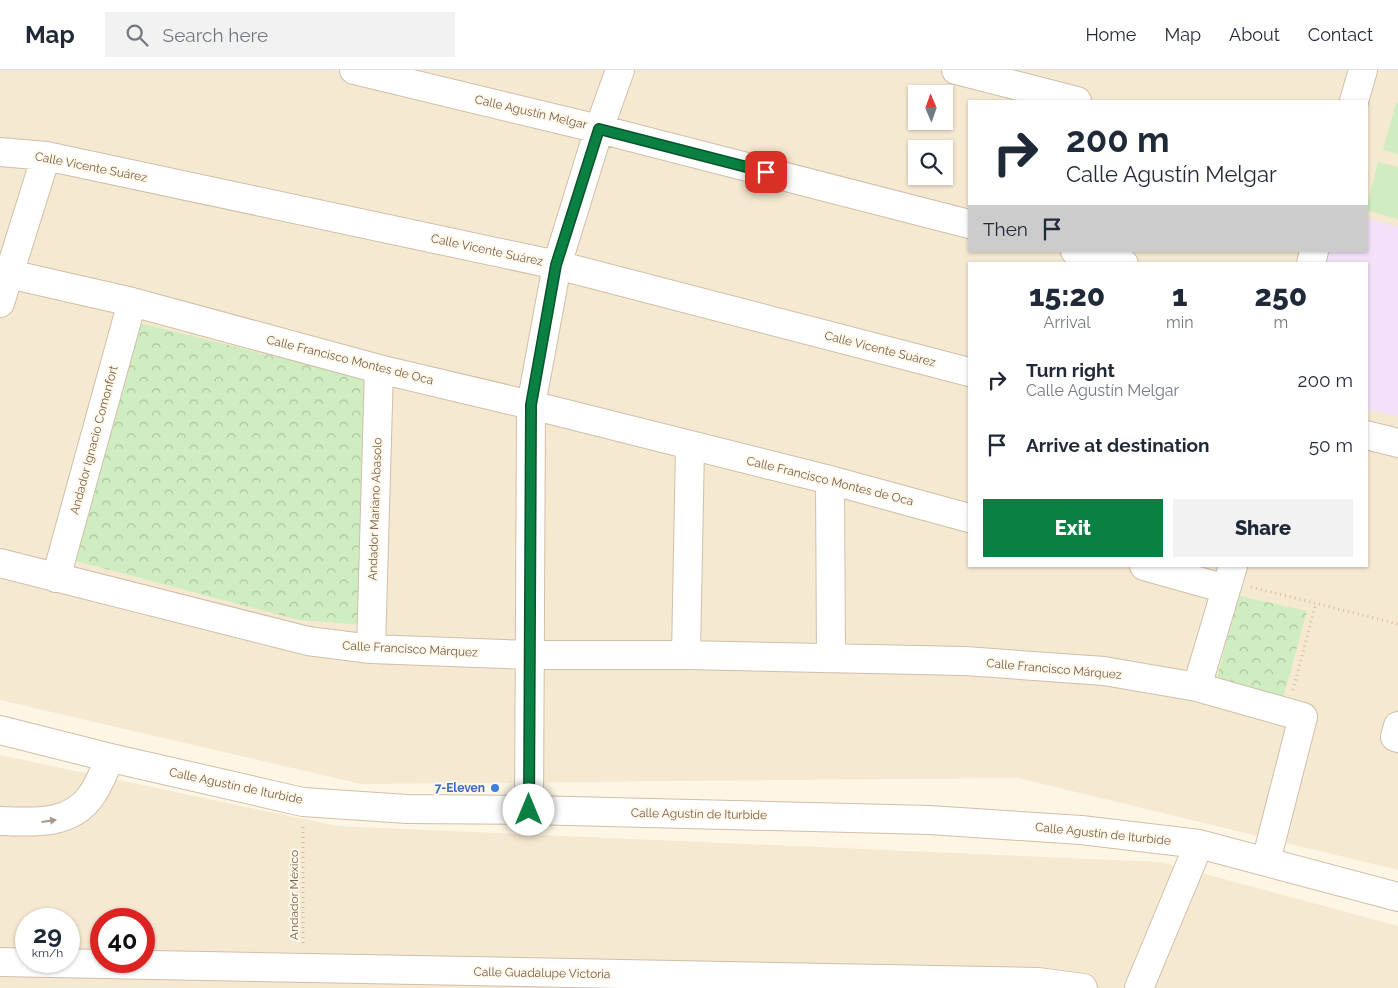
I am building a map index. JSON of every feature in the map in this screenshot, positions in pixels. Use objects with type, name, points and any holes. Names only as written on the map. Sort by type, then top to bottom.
[{"type":"street","name":"Calle Agustín Melgar","points":[[354,70],[599,129],[968,224]]},
{"type":"street","points":[[529,810],[531,405],[556,265],[599,129],[620,70]]},
{"type":"street","points":[[956,70],[1073,100]]},
{"type":"street","points":[[1354,100],[1363,70]]},
{"type":"street","name":"Calle Vicente Suárez","points":[[0,152],[46,156],[556,265],[968,372]]},
{"type":"street","points":[[0,303],[46,156]]},
{"type":"street","points":[[1079,252],[1116,262]]},
{"type":"street","name":"Calle Francisco Montes de Oca","points":[[9,274],[132,302],[379,369],[830,480],[968,518]]},
{"type":"street","name":"Andador Ignacio Comonfort","points":[[56,578],[132,302]]},
{"type":"street","name":"Andador Mariano Abasolo","points":[[371,649],[379,369]]},
{"type":"street","points":[[1368,436],[1398,443]]},
{"type":"street","points":[[686,655],[690,446]]},
{"type":"street","points":[[830,480],[831,658]]},
{"type":"street","name":"Calle Francisco Márquez","points":[[0,563],[308,641],[371,649],[529,655],[686,655],[965,661],[1104,671],[1197,688],[1295,715]]},
{"type":"street","points":[[1151,567],[1229,579],[1197,688]]},
{"type":"street","points":[[1266,861],[1295,715]]},
{"type":"street","name":"Calle Agustín de Iturbide","points":[[0,730],[302,802],[407,809],[529,810],[930,820],[1081,830],[1199,844],[1398,897]]},
{"type":"street","points":[[0,822],[56,820],[74,812],[90,797],[111,758]]},
{"type":"street","points":[[1139,988],[1199,844]]},
{"type":"street","name":"Calle Guadalupe Victoria","points":[[0,962],[1038,982],[1083,988]]},
{"type":"path","points":[[1229,579],[1316,604],[1398,624]]},
{"type":"path","points":[[1295,715],[1316,604]]},
{"type":"path","name":"Andador México","points":[[302,802],[302,968]]},
{"type":"shaded area","points":[[0,70],[1398,70],[1398,870],[1018,778],[361,784],[0,700]]},
{"type":"shaded area","points":[[1368,219],[1398,227],[1398,417],[1368,410],[1368,262],[1325,262],[1328,252],[1368,252]]},
{"type":"shaded area","points":[[0,755],[337,826],[1161,862],[1398,926],[1398,988],[0,988]]},
{"type":"green space","points":[[1396,102],[1398,103],[1398,154],[1383,150]]},
{"type":"green space","points":[[1378,162],[1398,167],[1398,219],[1368,211],[1368,202]]},
{"type":"green space","points":[[140,323],[369,380],[364,625],[299,620],[72,560]]},
{"type":"green space","points":[[1239,596],[1307,611],[1282,702],[1216,681]]},
{"type":"place","name":"7-Eleven","points":[[495,788]]},
{"type":"route","points":[[529,810],[531,405],[556,265],[599,129],[766,172]]}]
